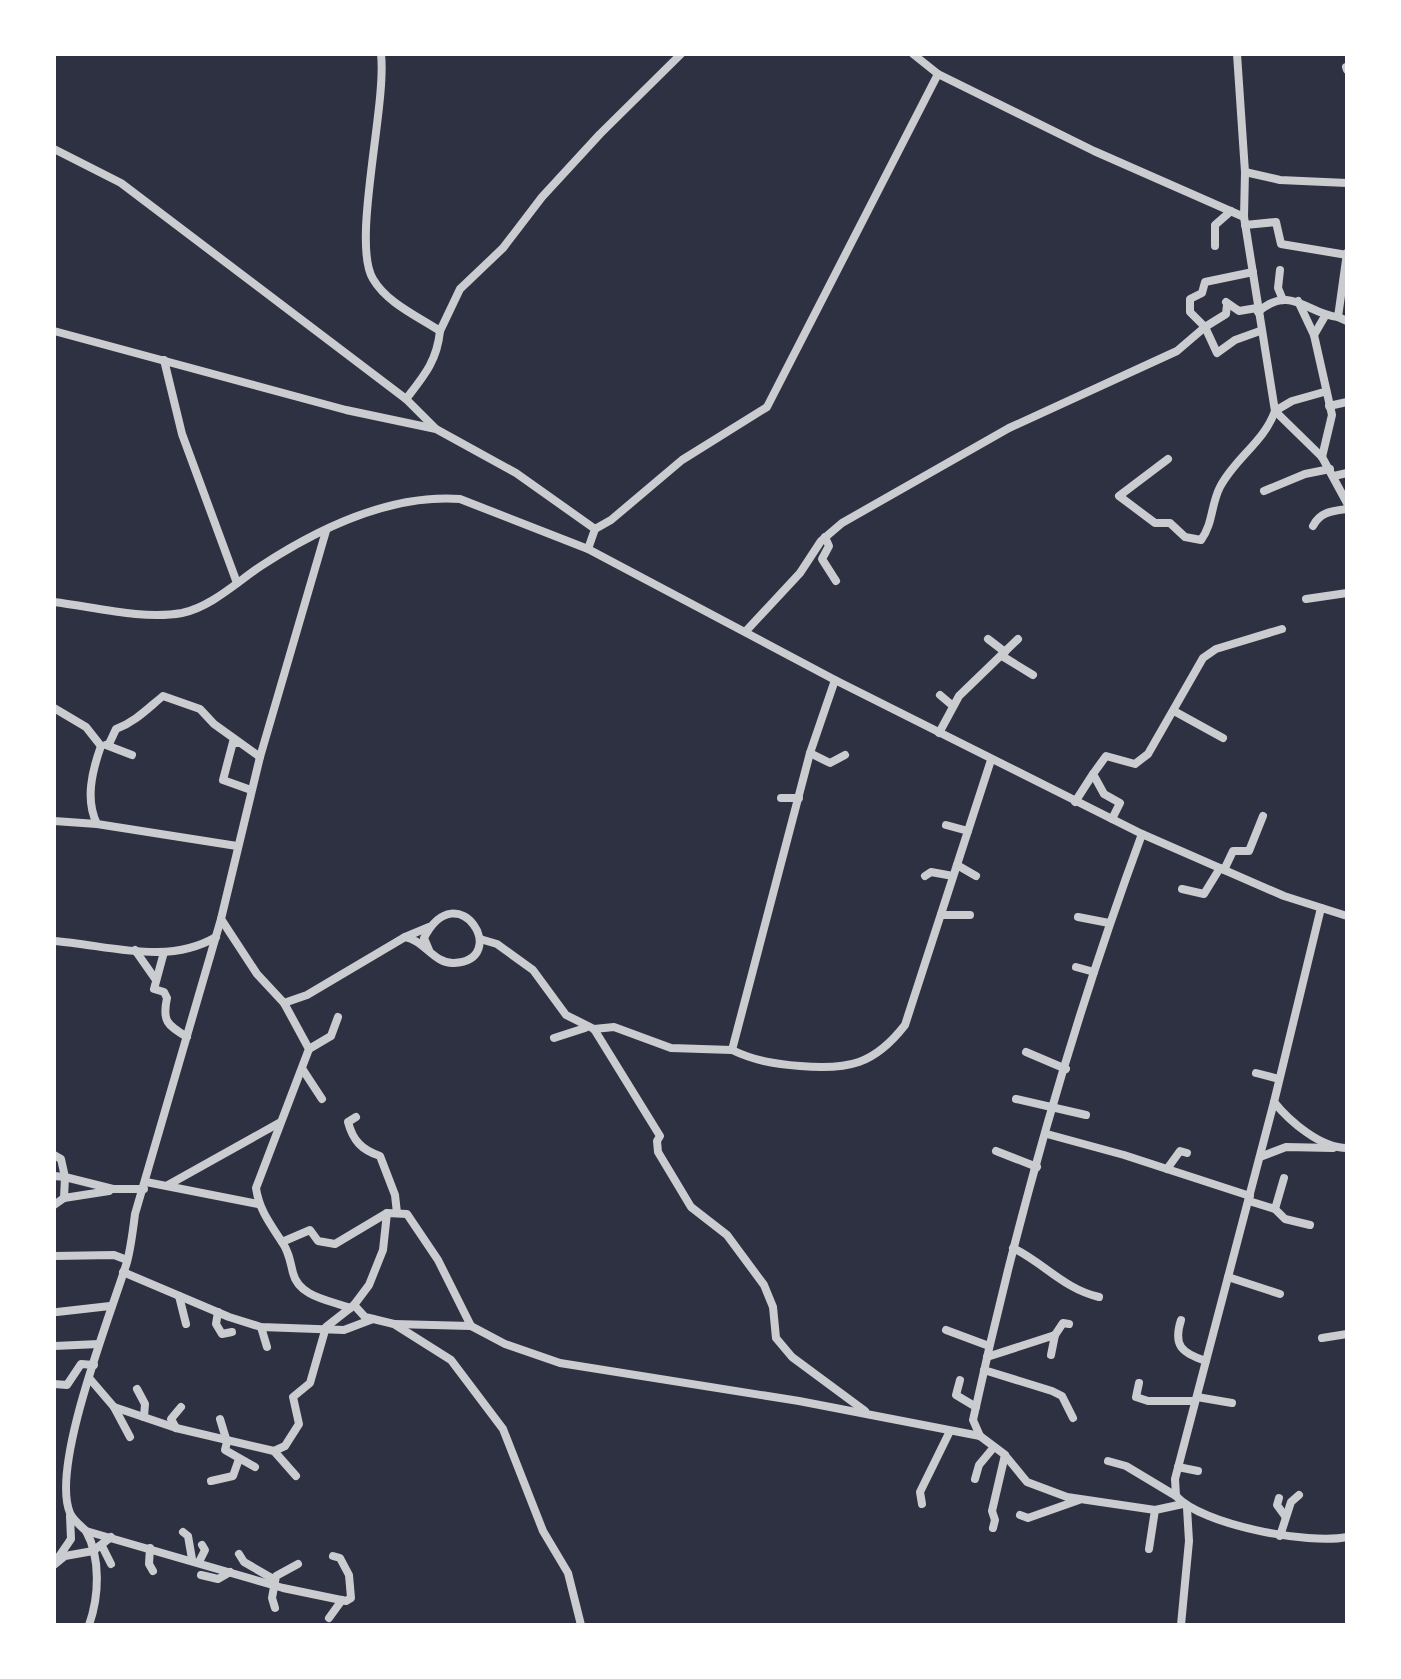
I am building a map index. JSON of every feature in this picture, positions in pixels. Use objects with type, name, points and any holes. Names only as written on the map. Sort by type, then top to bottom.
[{"type":"street","points":[[381,54],[366,235],[368,268],[373,279],[394,301],[440,331]]},
{"type":"street","points":[[406,399],[438,353],[440,331],[460,289],[503,248],[542,197],[600,134],[681,54]]},
{"type":"street","points":[[746,631],[800,573],[825,537],[842,523],[1009,428],[1177,351],[1226,314],[1226,303],[1239,311],[1257,310],[1283,300],[1298,301],[1318,309],[1325,316],[1342,319],[1347,254],[1281,244],[1276,222],[1244,221],[1231,211],[1094,151],[938,74],[913,54]]},
{"type":"street","points":[[1168,459],[1119,496],[1155,523],[1170,523],[1185,537],[1201,540],[1209,526],[1221,487],[1268,430],[1275,411],[1244,221],[1245,172],[1237,54]]},
{"type":"street","points":[[588,549],[595,529],[611,520],[682,460],[767,407],[938,74]]},
{"type":"street","points":[[54,149],[121,183],[406,399],[436,429],[516,473],[595,529]]},
{"type":"street","points":[[1245,172],[1280,180],[1347,183]]},
{"type":"street","points":[[1215,246],[1215,225],[1231,211]]},
{"type":"street","points":[[1280,270],[1278,288],[1283,300]]},
{"type":"street","points":[[1253,272],[1205,282],[1202,293],[1190,299],[1193,319],[1202,321],[1217,353],[1235,340],[1260,331]]},
{"type":"street","points":[[1298,301],[1314,335],[1324,392],[1332,415],[1322,457]]},
{"type":"street","points":[[1314,335],[1325,316]]},
{"type":"street","points":[[54,331],[346,410],[436,429]]},
{"type":"street","points":[[164,360],[182,434],[237,583]]},
{"type":"street","points":[[1275,411],[1302,397],[1324,392]]},
{"type":"street","points":[[1329,406],[1347,402]]},
{"type":"street","points":[[1275,411],[1322,457],[1347,503]]},
{"type":"street","points":[[1264,491],[1305,474],[1347,473]]},
{"type":"street","points":[[54,615],[55,602],[143,613],[181,613],[203,605],[293,547],[384,506],[439,498],[483,506],[588,549],[835,680],[1142,834],[1222,869],[1347,916]]},
{"type":"street","points":[[1313,526],[1317,518],[1329,511],[1347,509]]},
{"type":"street","points":[[54,1564],[71,1539],[67,1497],[78,1403],[90,1379],[110,1306],[127,1260],[145,1185],[221,919],[260,757],[326,531]]},
{"type":"street","points":[[825,537],[829,546],[822,559],[836,581]]},
{"type":"street","points":[[1306,599],[1347,593]]},
{"type":"street","points":[[1075,802],[1106,756],[1135,764],[1148,754],[1203,658],[1216,649],[1282,629]]},
{"type":"street","points":[[988,639],[1033,675]]},
{"type":"street","points":[[939,733],[953,706],[1018,639]]},
{"type":"street","points":[[732,1050],[810,753],[835,680]]},
{"type":"street","points":[[940,695],[953,706]]},
{"type":"street","points":[[97,824],[90,811],[93,767],[116,729],[134,722],[142,710],[163,696],[200,709],[237,743],[260,757]]},
{"type":"street","points":[[54,708],[86,727],[105,745],[132,755]]},
{"type":"street","points":[[1174,711],[1223,738]]},
{"type":"street","points":[[237,743],[233,742],[223,780],[251,790]]},
{"type":"street","points":[[810,753],[830,763],[845,755]]},
{"type":"street","points":[[554,1038],[589,1029],[614,1027],[671,1048],[732,1050],[770,1064],[837,1069],[874,1056],[890,1045],[905,1025],[991,760]]},
{"type":"street","points":[[1093,774],[1104,794],[1120,803],[1112,819]]},
{"type":"street","points":[[781,798],[799,798]]},
{"type":"street","points":[[1182,889],[1204,894],[1233,851],[1249,851],[1263,816]]},
{"type":"street","points":[[54,821],[97,824],[237,846]]},
{"type":"street","points":[[946,825],[968,831]]},
{"type":"street","points":[[1142,834],[1109,923],[1013,1248],[973,1420],[980,1436],[1005,1455],[1027,1482],[1079,1499],[1155,1510],[1185,1506],[1280,1536],[1319,1542],[1347,1537]]},
{"type":"street","points":[[957,865],[976,876]]},
{"type":"street","points":[[925,876],[931,872],[953,876]]},
{"type":"street","points":[[1176,1496],[1178,1467],[1250,1199],[1321,908]]},
{"type":"street","points":[[284,1003],[307,995],[405,937],[429,927],[445,915],[456,914],[472,920],[481,933],[480,946],[468,958],[454,963],[439,960],[414,938],[405,937]]},
{"type":"street","points":[[941,915],[970,915]]},
{"type":"street","points":[[1078,917],[1109,923]]},
{"type":"street","points":[[221,919],[257,974],[284,1003],[309,1049]]},
{"type":"street","points":[[429,927],[424,938],[429,950]]},
{"type":"street","points":[[54,941],[164,952],[196,949],[216,936]]},
{"type":"street","points":[[480,939],[497,944],[533,970],[566,1015],[589,1029],[660,1136],[658,1152],[691,1207],[727,1235],[764,1285],[773,1307],[776,1338],[792,1357],[835,1387],[857,1408],[888,1421]]},
{"type":"street","points":[[135,950],[156,980]]},
{"type":"street","points":[[164,952],[154,989],[164,992],[167,998],[163,1017],[165,1023],[187,1037]]},
{"type":"street","points":[[1076,967],[1094,972]]},
{"type":"street","points":[[338,1017],[331,1036],[309,1049],[256,1188],[258,1204],[288,1252],[294,1277],[303,1292],[394,1324],[471,1326],[505,1344],[560,1363],[799,1401],[888,1421],[980,1436]]},
{"type":"street","points":[[1026,1052],[1066,1069]]},
{"type":"street","points":[[303,1070],[322,1099]]},
{"type":"street","points":[[1256,1073],[1279,1079]]},
{"type":"street","points":[[1016,1099],[1086,1115]]},
{"type":"street","points":[[1274,1102],[1289,1121],[1334,1148]]},
{"type":"street","points":[[114,1407],[227,1442],[274,1451],[285,1446],[299,1424],[293,1397],[310,1383],[326,1327],[352,1307],[369,1285],[383,1250],[392,1213],[395,1195],[380,1156],[362,1150],[350,1131],[348,1122],[356,1117]]},
{"type":"street","points":[[168,1185],[280,1123]]},
{"type":"street","points":[[1047,1134],[1167,1169],[1275,1209],[1285,1219],[1310,1225]]},
{"type":"street","points":[[1260,1157],[1286,1147],[1347,1148]]},
{"type":"street","points":[[996,1151],[1037,1167]]},
{"type":"street","points":[[1167,1169],[1180,1151],[1187,1153]]},
{"type":"street","points":[[54,1155],[61,1159],[65,1177],[64,1198]]},
{"type":"street","points":[[54,1176],[113,1189]]},
{"type":"street","points":[[1275,1209],[1284,1178]]},
{"type":"street","points":[[54,1205],[64,1198],[145,1185],[168,1185],[258,1204]]},
{"type":"street","points":[[282,1242],[310,1230],[318,1241],[335,1244],[392,1213],[407,1214],[432,1249],[471,1326]]},
{"type":"street","points":[[1013,1248],[1030,1256],[1071,1288],[1099,1297]]},
{"type":"street","points":[[54,1256],[114,1255],[127,1260]]},
{"type":"street","points":[[123,1272],[261,1327],[344,1330],[373,1319]]},
{"type":"street","points":[[1228,1277],[1280,1294]]},
{"type":"street","points":[[179,1296],[186,1324]]},
{"type":"street","points":[[57,1312],[110,1306]]},
{"type":"street","points":[[218,1312],[216,1324],[222,1334],[232,1332]]},
{"type":"street","points":[[1181,1320],[1176,1337],[1178,1346],[1188,1356],[1206,1361]]},
{"type":"street","points":[[1051,1355],[1055,1335],[1063,1323],[1069,1324]]},
{"type":"street","points":[[394,1324],[451,1360],[503,1429],[543,1531],[568,1573],[581,1625]]},
{"type":"street","points":[[261,1327],[267,1347]]},
{"type":"street","points":[[946,1330],[989,1346]]},
{"type":"street","points":[[1322,1338],[1347,1334]]},
{"type":"street","points":[[987,1357],[1055,1335]]},
{"type":"street","points":[[54,1346],[99,1344]]},
{"type":"street","points":[[54,1384],[67,1385],[81,1364],[94,1365]]},
{"type":"street","points":[[984,1370],[1062,1396],[1073,1418]]},
{"type":"street","points":[[90,1379],[114,1407],[130,1437]]},
{"type":"street","points":[[960,1380],[956,1395],[976,1407]]},
{"type":"street","points":[[1139,1383],[1136,1397],[1148,1401],[1196,1399],[1232,1403]]},
{"type":"street","points":[[137,1389],[145,1404],[144,1417]]},
{"type":"street","points":[[176,1428],[171,1419],[181,1407]]},
{"type":"street","points":[[220,1419],[227,1442],[225,1450],[255,1467]]},
{"type":"street","points":[[922,1504],[920,1492],[950,1431]]},
{"type":"street","points":[[975,1479],[979,1465],[994,1447]]},
{"type":"street","points":[[274,1451],[296,1476]]},
{"type":"street","points":[[993,1528],[995,1520],[992,1511],[1005,1455]]},
{"type":"street","points":[[211,1481],[233,1476],[239,1459]]},
{"type":"street","points":[[1108,1461],[1126,1466],[1176,1496],[1185,1506],[1189,1541],[1181,1625]]},
{"type":"street","points":[[1178,1467],[1198,1471]]},
{"type":"street","points":[[1280,1536],[1285,1516],[1299,1495]]},
{"type":"street","points":[[54,1496],[67,1497]]},
{"type":"street","points":[[1279,1498],[1277,1505],[1285,1516]]},
{"type":"street","points":[[1020,1515],[1028,1518],[1079,1499]]},
{"type":"street","points":[[1149,1549],[1155,1510]]},
{"type":"street","points":[[70,1515],[111,1564]]},
{"type":"street","points":[[86,1531],[230,1572],[342,1600],[351,1598],[349,1575],[340,1558],[333,1556]]},
{"type":"street","points":[[183,1532],[188,1536],[195,1560]]},
{"type":"street","points":[[54,1564],[65,1556],[98,1548],[111,1537]]},
{"type":"street","points":[[195,1560],[205,1550],[202,1545]]},
{"type":"street","points":[[89,1625],[98,1590],[98,1548]]},
{"type":"street","points":[[150,1548],[149,1564],[153,1571]]},
{"type":"street","points":[[239,1554],[244,1562],[275,1583]]},
{"type":"street","points":[[275,1608],[275,1583],[282,1572],[298,1564]]},
{"type":"street","points":[[201,1575],[218,1579],[230,1572]]},
{"type":"street","points":[[329,1618],[342,1600]]}]
